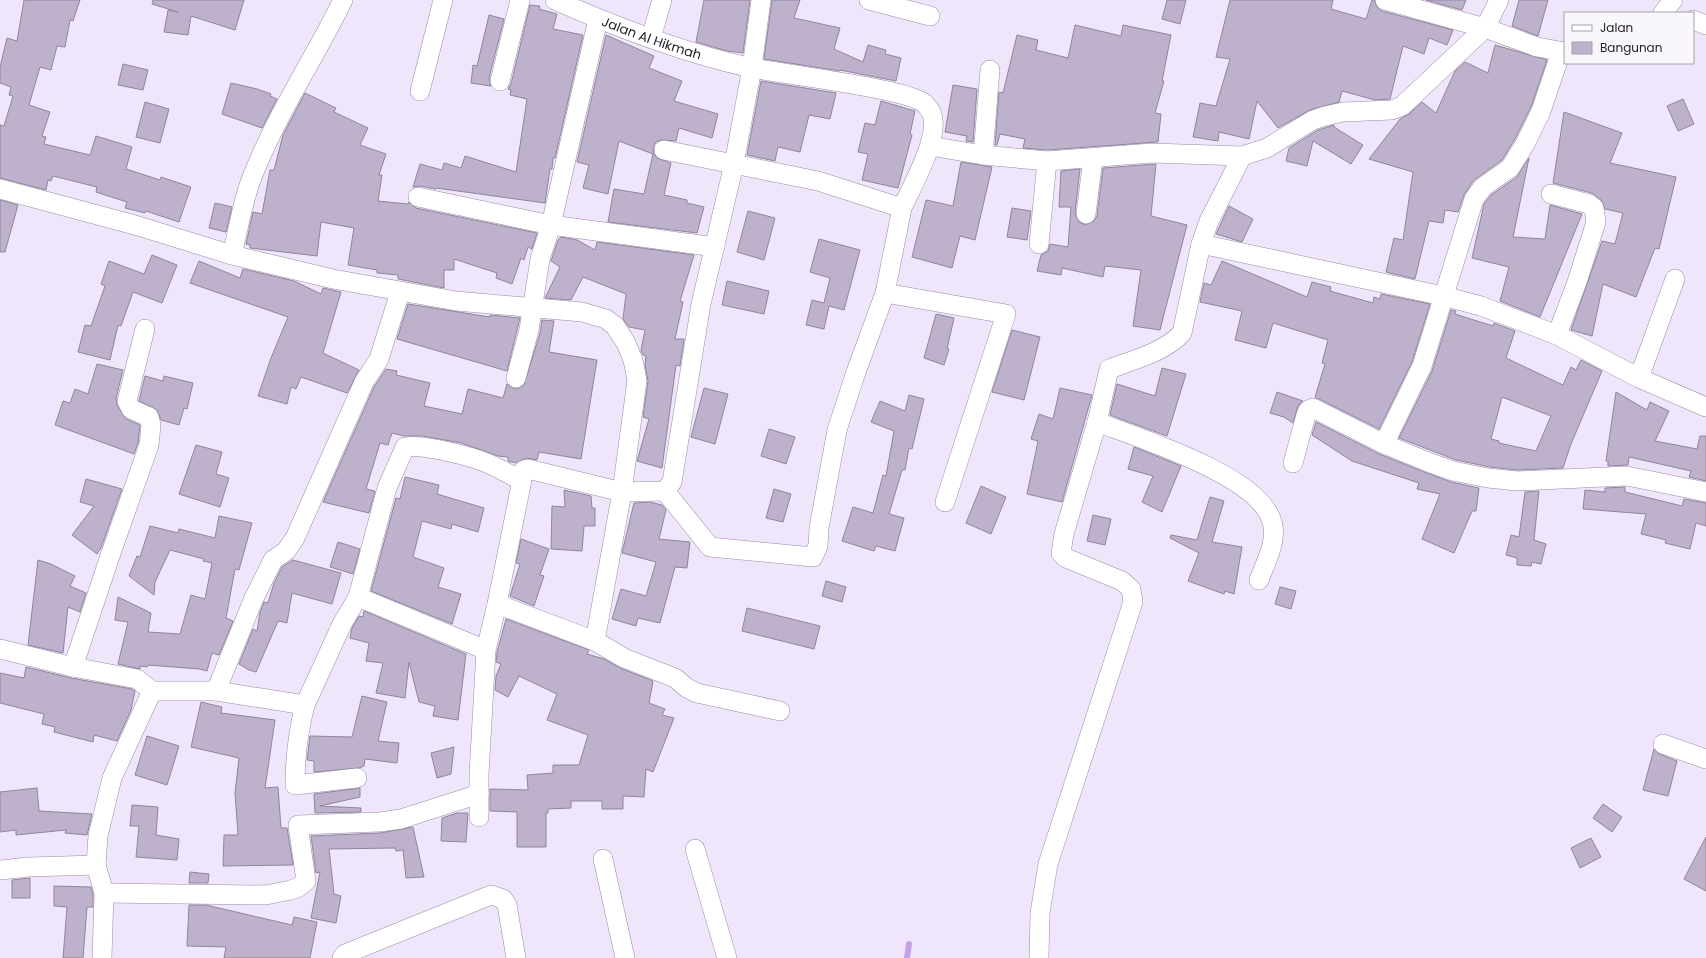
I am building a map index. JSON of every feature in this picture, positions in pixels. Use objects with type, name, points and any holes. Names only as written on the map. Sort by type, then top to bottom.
[{"type":"street","points":[[232,255],[249,187],[255,170],[300,80],[343,0]]},
{"type":"street","points":[[420,91],[442,0]]},
{"type":"street","points":[[500,81],[520,0]]},
{"type":"street","name":"Jalan Al Hikmah","points":[[555,0],[598,19],[651,38],[752,68],[880,89],[923,102],[931,112],[935,128],[930,146],[902,208],[885,293],[856,372],[837,430],[819,528],[818,546],[813,557],[710,547],[665,491]]},
{"type":"street","points":[[651,38],[662,0]]},
{"type":"street","points":[[479,817],[486,650],[498,604],[524,470],[528,469],[622,492],[665,491],[670,487],[672,482],[701,304],[715,247],[720,215],[734,164],[752,68],[761,0]]},
{"type":"street","points":[[869,0],[930,16]]},
{"type":"street","points":[[1384,0],[1485,28],[1537,47],[1563,52],[1541,111],[1525,144],[1510,168],[1483,187],[1474,199],[1422,366],[1384,444]]},
{"type":"street","points":[[930,146],[983,155],[1047,161],[1094,158],[1117,154],[1152,153],[1242,156],[1267,148],[1313,120],[1343,112],[1392,110],[1402,106],[1485,28],[1499,0]]},
{"type":"street","points":[[516,378],[529,330],[540,259],[551,225],[598,19]]},
{"type":"street","points":[[1694,20],[1706,24]]},
{"type":"street","points":[[983,155],[990,70]]},
{"type":"street","points":[[664,150],[818,181],[902,208]]},
{"type":"street","points":[[1039,958],[1040,913],[1048,864],[1133,602],[1131,589],[1122,580],[1066,558],[1060,550],[1097,422],[1109,369],[1175,341],[1182,333],[1201,244],[1209,221],[1242,156]]},
{"type":"street","points":[[1086,214],[1094,158]]},
{"type":"street","points":[[1039,244],[1047,161]]},
{"type":"street","points":[[0,189],[135,225],[232,255],[333,279],[456,301],[582,312],[606,319],[615,326],[626,343],[633,360],[636,380],[622,492],[595,641]]},
{"type":"street","points":[[1551,194],[1590,204],[1594,208],[1596,222],[1579,275],[1557,335]]},
{"type":"street","points":[[418,197],[551,225],[715,247]]},
{"type":"street","points":[[1201,244],[1443,296],[1481,306],[1557,335],[1639,378],[1706,407]]},
{"type":"street","points":[[1639,378],[1675,279]]},
{"type":"street","points":[[216,691],[254,598],[273,560],[286,551],[295,538],[364,382],[379,359],[400,292]]},
{"type":"street","points":[[885,293],[1006,314],[945,502]]},
{"type":"street","points":[[73,667],[110,556],[150,445],[151,425],[149,417],[131,410],[127,401],[145,329]]},
{"type":"street","points":[[1293,463],[1306,415],[1308,410],[1313,408],[1384,444],[1454,471],[1517,482],[1627,476],[1706,492]]},
{"type":"street","points":[[1097,422],[1192,459],[1230,478],[1251,492],[1264,506],[1271,519],[1273,528],[1274,540],[1259,580]]},
{"type":"street","points":[[357,778],[295,786],[295,757],[298,731],[305,705],[342,624],[358,597],[387,488],[405,446],[416,445],[428,447],[486,463],[521,480]]},
{"type":"street","points":[[358,597],[486,650]]},
{"type":"street","points":[[498,604],[595,641],[624,658],[675,678],[687,688],[698,693],[780,711]]},
{"type":"street","points":[[0,649],[73,667],[137,679],[152,692],[216,691],[305,705]]},
{"type":"street","points":[[102,958],[104,892],[96,865],[98,836],[112,778],[152,692]]},
{"type":"street","points":[[1663,744],[1706,758]]},
{"type":"street","points":[[104,892],[231,896],[266,895],[291,890],[299,887],[306,881],[298,824],[380,822],[401,819],[479,794]]},
{"type":"street","points":[[695,849],[727,958]]},
{"type":"street","points":[[603,859],[625,958]]},
{"type":"street","points":[[0,870],[29,867],[96,865]]},
{"type":"street","points":[[342,958],[345,954],[491,895],[503,899],[507,905],[516,958]]},
{"type":"building","points":[[24,0],[80,0],[73,21],[70,20],[65,47],[57,46],[51,70],[40,67],[29,105],[50,112],[42,136],[46,137],[44,144],[90,155],[96,136],[132,147],[126,169],[160,180],[161,177],[191,187],[179,222],[146,211],[145,213],[125,208],[127,202],[96,192],[97,187],[53,176],[51,181],[48,180],[46,190],[0,178],[0,125],[4,126],[13,96],[9,95],[11,87],[0,83],[0,67],[7,38],[17,41]]},
{"type":"building","points":[[153,0],[244,0],[235,30],[191,16],[188,35],[164,32],[168,10],[178,12],[152,4]]},
{"type":"building","points":[[704,0],[750,0],[743,53],[727,51],[696,42]]},
{"type":"building","points":[[772,0],[800,0],[794,18],[840,28],[834,49],[863,62],[868,45],[886,50],[885,54],[901,58],[896,81],[840,70],[764,59]]},
{"type":"building","points":[[1167,0],[1186,0],[1180,24],[1162,19]]},
{"type":"building","points":[[1230,0],[1333,0],[1331,9],[1366,19],[1372,0],[1374,0],[1377,7],[1382,11],[1453,30],[1447,45],[1429,38],[1424,54],[1403,46],[1390,99],[1375,100],[1342,91],[1339,102],[1310,110],[1278,128],[1257,101],[1249,139],[1219,132],[1218,141],[1193,137],[1200,103],[1216,106],[1230,59],[1216,57]]},
{"type":"building","points":[[1426,0],[1466,0],[1462,10]]},
{"type":"building","points":[[1519,0],[1548,0],[1538,36],[1512,26]]},
{"type":"building","points":[[530,5],[540,6],[539,9],[557,14],[553,29],[583,35],[555,158],[553,158],[552,169],[550,169],[545,203],[420,186],[413,187],[420,164],[442,170],[444,163],[461,168],[465,156],[516,172],[527,99],[510,95],[511,90],[508,89],[511,84]]},
{"type":"building","points":[[489,15],[504,19],[489,78],[491,86],[471,83],[473,65],[477,66]]},
{"type":"building","points":[[1075,25],[1121,36],[1123,25],[1171,35],[1162,81],[1164,81],[1155,113],[1161,114],[1158,142],[1047,150],[1023,148],[1025,139],[1000,134],[997,145],[995,145],[999,92],[1003,93],[1017,35],[1038,40],[1036,50],[1068,58]]},
{"type":"building","points":[[606,35],[654,56],[649,68],[682,81],[674,101],[718,114],[712,138],[679,128],[676,141],[661,140],[656,142],[653,148],[654,154],[657,158],[671,163],[664,195],[687,200],[687,203],[704,207],[697,233],[608,222],[614,189],[644,194],[653,154],[619,141],[608,194],[583,188],[589,165],[577,162]]},
{"type":"building","points":[[1495,45],[1547,60],[1531,107],[1515,139],[1502,160],[1474,180],[1464,195],[1458,212],[1445,210],[1443,223],[1429,221],[1415,279],[1386,272],[1394,238],[1403,240],[1413,172],[1369,159],[1400,119],[1409,114],[1422,102],[1436,113],[1455,71],[1465,62],[1488,73]]},
{"type":"building","points":[[123,64],[148,70],[143,90],[118,85]]},
{"type":"building","points":[[761,81],[836,93],[830,119],[809,115],[800,152],[778,147],[775,161],[747,155]]},
{"type":"building","points":[[231,83],[257,89],[271,94],[270,96],[277,99],[262,128],[222,114]]},
{"type":"building","points":[[953,85],[977,89],[973,142],[966,141],[967,136],[945,132]]},
{"type":"building","points":[[305,93],[336,108],[334,112],[368,128],[360,145],[386,154],[379,175],[382,175],[378,201],[408,204],[409,202],[416,208],[537,233],[532,249],[528,247],[524,260],[521,258],[512,284],[496,278],[497,273],[454,259],[454,270],[444,270],[444,288],[398,279],[398,275],[377,273],[377,270],[348,265],[354,228],[321,222],[317,256],[250,248],[250,245],[246,244],[253,212],[262,214],[270,170],[274,170],[283,135]]},
{"type":"building","points":[[1683,99],[1694,124],[1678,131],[1667,106]]},
{"type":"building","points":[[881,101],[915,111],[910,134],[912,135],[898,188],[862,180],[868,154],[858,152],[865,123],[875,125]]},
{"type":"building","points":[[145,102],[169,109],[160,143],[136,137]]},
{"type":"building","points":[[1564,112],[1622,133],[1610,163],[1676,177],[1659,249],[1655,248],[1636,297],[1603,284],[1592,336],[1571,330],[1602,241],[1615,244],[1623,213],[1605,209],[1601,200],[1592,193],[1553,183]]},
{"type":"building","points":[[1334,125],[1334,127],[1363,145],[1351,164],[1313,141],[1307,166],[1286,161],[1289,148],[1318,130]]},
{"type":"building","points":[[1529,158],[1513,237],[1545,239],[1550,205],[1582,214],[1540,317],[1500,301],[1509,267],[1472,258],[1484,204],[1491,195],[1517,177]]},
{"type":"building","points":[[961,162],[992,167],[975,240],[960,236],[952,268],[912,257],[926,200],[953,206]]},
{"type":"building","points":[[1156,164],[1151,216],[1187,225],[1160,330],[1133,326],[1141,270],[1105,266],[1103,277],[1062,268],[1061,275],[1037,271],[1041,255],[1048,251],[1050,244],[1068,247],[1071,207],[1059,207],[1061,171],[1080,169],[1075,213],[1079,222],[1085,225],[1094,221],[1097,216],[1103,168]]},
{"type":"building","points":[[0,200],[18,205],[5,252],[0,252]]},
{"type":"building","points":[[215,203],[232,207],[226,232],[209,228]]},
{"type":"building","points":[[1229,206],[1253,219],[1242,242],[1216,234]]},
{"type":"building","points":[[1012,208],[1031,211],[1027,240],[1007,237]]},
{"type":"building","points":[[748,211],[775,218],[764,260],[737,252]]},
{"type":"building","points":[[561,237],[577,240],[595,250],[597,242],[694,255],[680,301],[683,302],[675,339],[684,339],[680,366],[676,365],[662,468],[637,461],[649,419],[643,417],[648,381],[645,365],[646,356],[643,355],[641,350],[645,330],[629,327],[623,319],[626,294],[583,277],[571,300],[545,298],[560,267],[551,261],[558,240]]},
{"type":"building","points":[[819,239],[860,250],[844,310],[829,306],[824,329],[806,325],[812,300],[824,303],[830,278],[810,272]]},
{"type":"building","points":[[152,255],[177,265],[162,303],[133,292],[121,326],[118,325],[110,360],[78,352],[85,325],[91,326],[105,286],[101,284],[109,261],[144,274]]},
{"type":"building","points":[[199,261],[240,278],[243,269],[294,281],[321,294],[323,288],[341,292],[323,353],[359,370],[347,393],[301,377],[296,389],[291,387],[287,404],[258,396],[271,358],[288,317],[190,283]]},
{"type":"building","points":[[1222,261],[1307,297],[1312,282],[1331,287],[1330,291],[1373,303],[1374,297],[1380,299],[1381,294],[1430,304],[1412,362],[1379,429],[1315,397],[1325,364],[1322,363],[1328,340],[1273,323],[1266,348],[1235,340],[1242,311],[1200,302],[1204,283],[1211,285]]},
{"type":"building","points":[[727,281],[769,291],[764,314],[722,305]]},
{"type":"building","points":[[408,304],[490,317],[490,315],[520,318],[507,371],[397,339]]},
{"type":"building","points":[[1451,310],[1456,311],[1455,314],[1493,326],[1494,323],[1515,331],[1506,358],[1563,385],[1571,367],[1576,370],[1581,360],[1602,371],[1571,444],[1563,468],[1517,470],[1490,467],[1456,460],[1399,438],[1432,371]],"holes":[[[1502,397],[1551,416],[1536,451],[1499,443],[1499,441],[1491,439]]]},
{"type":"building","points":[[936,314],[954,318],[947,349],[949,349],[944,365],[924,358]]},
{"type":"building","points":[[542,320],[554,321],[549,352],[597,360],[581,459],[539,452],[537,460],[526,458],[516,463],[508,461],[508,457],[498,456],[461,443],[423,436],[404,436],[392,433],[388,445],[380,443],[366,489],[375,491],[369,513],[323,502],[374,387],[386,369],[397,371],[396,375],[430,383],[424,406],[462,414],[468,389],[503,398],[507,384],[514,389],[524,385],[540,333]]},
{"type":"building","points":[[1012,330],[1040,337],[1024,400],[992,392]]},
{"type":"building","points":[[97,364],[123,370],[116,398],[117,405],[126,419],[140,425],[138,443],[134,454],[55,425],[63,401],[70,403],[75,389],[88,394]]},
{"type":"building","points":[[1162,368],[1186,374],[1167,436],[1110,415],[1117,384],[1155,396]]},
{"type":"building","points":[[145,376],[163,381],[164,376],[193,383],[187,409],[184,408],[179,425],[161,420],[157,410],[139,401]]},
{"type":"building","points":[[704,388],[728,394],[715,444],[691,437]]},
{"type":"building","points":[[1060,388],[1092,395],[1062,502],[1027,494],[1038,441],[1031,439],[1039,414],[1053,419]]},
{"type":"building","points":[[1277,392],[1303,401],[1298,406],[1293,423],[1284,417],[1270,413]]},
{"type":"building","points":[[1616,392],[1647,410],[1650,402],[1669,411],[1655,441],[1697,449],[1700,436],[1706,436],[1706,481],[1689,477],[1691,471],[1629,457],[1628,465],[1608,466],[1608,461],[1606,461]]},
{"type":"building","points":[[909,395],[924,399],[912,449],[909,448],[905,470],[902,470],[889,514],[904,518],[895,551],[876,546],[874,551],[842,541],[853,507],[873,513],[883,475],[886,476],[894,431],[871,422],[880,401],[905,411]]},
{"type":"building","points":[[1316,422],[1379,454],[1451,482],[1479,488],[1476,511],[1472,511],[1454,553],[1422,539],[1440,494],[1417,489],[1419,483],[1352,461],[1312,435]]},
{"type":"building","points":[[769,429],[795,437],[786,464],[761,456]]},
{"type":"building","points":[[196,445],[222,452],[216,474],[229,478],[220,507],[179,494]]},
{"type":"building","points":[[1134,447],[1181,466],[1162,512],[1142,502],[1153,476],[1128,469]]},
{"type":"building","points":[[405,477],[439,485],[437,494],[484,508],[478,532],[452,524],[451,529],[422,521],[413,557],[444,568],[438,587],[461,594],[452,624],[371,591],[396,498],[400,499]]},
{"type":"building","points":[[86,479],[122,489],[101,548],[97,554],[72,535],[94,506],[80,502]]},
{"type":"building","points":[[981,486],[1006,497],[991,534],[966,523]]},
{"type":"building","points":[[1625,487],[1625,492],[1682,506],[1684,499],[1706,503],[1706,526],[1696,523],[1690,549],[1665,543],[1666,540],[1641,534],[1646,514],[1583,509],[1585,490],[1605,492],[1605,488]]},
{"type":"building","points":[[774,489],[791,494],[783,522],[766,518]]},
{"type":"building","points":[[564,490],[591,496],[592,508],[595,508],[595,526],[584,526],[582,551],[551,549],[552,506],[565,507]]},
{"type":"building","points":[[1539,491],[1534,540],[1546,544],[1541,564],[1532,562],[1531,566],[1517,565],[1517,558],[1506,555],[1511,535],[1519,537],[1525,492]]},
{"type":"building","points":[[1210,497],[1224,501],[1212,542],[1242,547],[1234,594],[1225,591],[1224,594],[1188,581],[1199,553],[1170,538],[1171,535],[1197,540]]},
{"type":"building","points":[[650,502],[662,505],[666,510],[659,539],[690,542],[687,568],[675,567],[660,623],[638,618],[636,626],[612,619],[621,589],[646,596],[656,562],[622,553],[634,503]]},
{"type":"building","points":[[1093,515],[1111,519],[1105,545],[1087,541]]},
{"type":"building","points":[[219,516],[252,523],[239,570],[235,569],[226,618],[233,621],[219,655],[212,653],[207,671],[148,665],[147,667],[140,666],[140,669],[118,664],[128,622],[115,620],[118,597],[151,613],[148,632],[180,634],[191,595],[205,599],[212,563],[203,561],[204,559],[170,550],[155,582],[154,595],[129,576],[137,556],[140,557],[150,526],[178,533],[179,529],[215,538]]},
{"type":"building","points":[[521,539],[549,549],[540,575],[544,576],[534,606],[510,596],[520,564],[516,563]]},
{"type":"building","points":[[338,542],[360,549],[353,574],[330,567]]},
{"type":"building","points":[[38,560],[51,564],[75,576],[70,586],[86,593],[80,612],[68,607],[63,653],[28,645]]},
{"type":"building","points":[[293,560],[341,573],[332,604],[292,593],[287,623],[278,621],[256,672],[249,670],[239,664],[253,629],[257,631],[260,612],[264,602],[268,603],[274,583],[282,567]]},
{"type":"building","points":[[826,581],[846,587],[842,602],[822,596]]},
{"type":"building","points":[[1280,587],[1296,591],[1291,609],[1275,604]]},
{"type":"building","points":[[747,608],[820,626],[814,649],[742,631]]},
{"type":"building","points":[[364,611],[466,654],[458,720],[433,716],[435,706],[419,702],[409,662],[405,698],[376,693],[383,663],[366,661],[369,643],[350,638],[352,628],[359,616],[363,617]]},
{"type":"building","points":[[506,619],[589,650],[587,654],[604,659],[620,668],[653,681],[649,703],[665,709],[662,715],[674,718],[653,772],[646,769],[644,797],[623,796],[623,809],[602,809],[602,801],[571,801],[571,808],[548,809],[548,813],[546,813],[546,847],[517,847],[517,812],[490,811],[490,789],[528,790],[527,775],[553,773],[553,765],[579,765],[588,735],[547,720],[557,694],[519,676],[508,697],[495,690],[496,676],[501,664],[496,662],[497,652]]},
{"type":"building","points":[[26,667],[71,678],[132,689],[135,691],[131,710],[117,741],[94,735],[93,742],[54,732],[55,727],[42,724],[44,714],[0,703],[0,673],[24,678]]},
{"type":"building","points":[[362,696],[387,702],[378,741],[399,743],[397,763],[365,759],[364,766],[359,768],[314,772],[314,761],[307,760],[310,736],[352,737]]},
{"type":"building","points":[[201,702],[222,707],[221,713],[275,720],[265,788],[278,787],[281,828],[287,828],[293,865],[223,866],[224,835],[238,835],[235,793],[239,758],[191,747]]},
{"type":"building","points":[[147,736],[179,746],[167,785],[135,775]]},
{"type":"building","points":[[454,747],[451,774],[437,778],[431,753]]},
{"type":"building","points":[[1654,749],[1659,754],[1677,761],[1668,796],[1643,790]]},
{"type":"building","points":[[37,788],[39,811],[92,814],[87,835],[65,833],[66,830],[16,835],[16,830],[0,832],[0,792]]},
{"type":"building","points":[[360,788],[360,797],[320,806],[361,808],[361,812],[315,813],[314,794]]},
{"type":"building","points":[[1603,804],[1622,817],[1612,832],[1593,818]]},
{"type":"building","points":[[132,805],[158,807],[156,835],[179,839],[177,860],[136,857],[139,826],[130,826]]},
{"type":"building","points":[[457,813],[468,813],[466,842],[441,841],[442,818]]},
{"type":"building","points":[[413,827],[424,877],[406,878],[403,850],[396,851],[395,848],[329,849],[334,894],[341,896],[336,923],[311,918],[320,872],[316,873],[311,836],[380,833]]},
{"type":"building","points":[[1706,837],[1706,891],[1684,879]]},
{"type":"building","points":[[1591,838],[1601,857],[1580,868],[1571,848]]},
{"type":"building","points":[[190,872],[209,874],[208,883],[189,883]]},
{"type":"building","points":[[30,878],[30,898],[12,898],[12,880]]},
{"type":"building","points":[[54,886],[91,887],[93,894],[93,907],[87,907],[83,958],[63,958],[67,907],[54,906]]},
{"type":"building","points":[[189,905],[206,905],[292,925],[294,917],[317,922],[310,958],[224,958],[226,947],[187,946]]},
{"type":"waterway","points":[[907,958],[909,944]]}]
